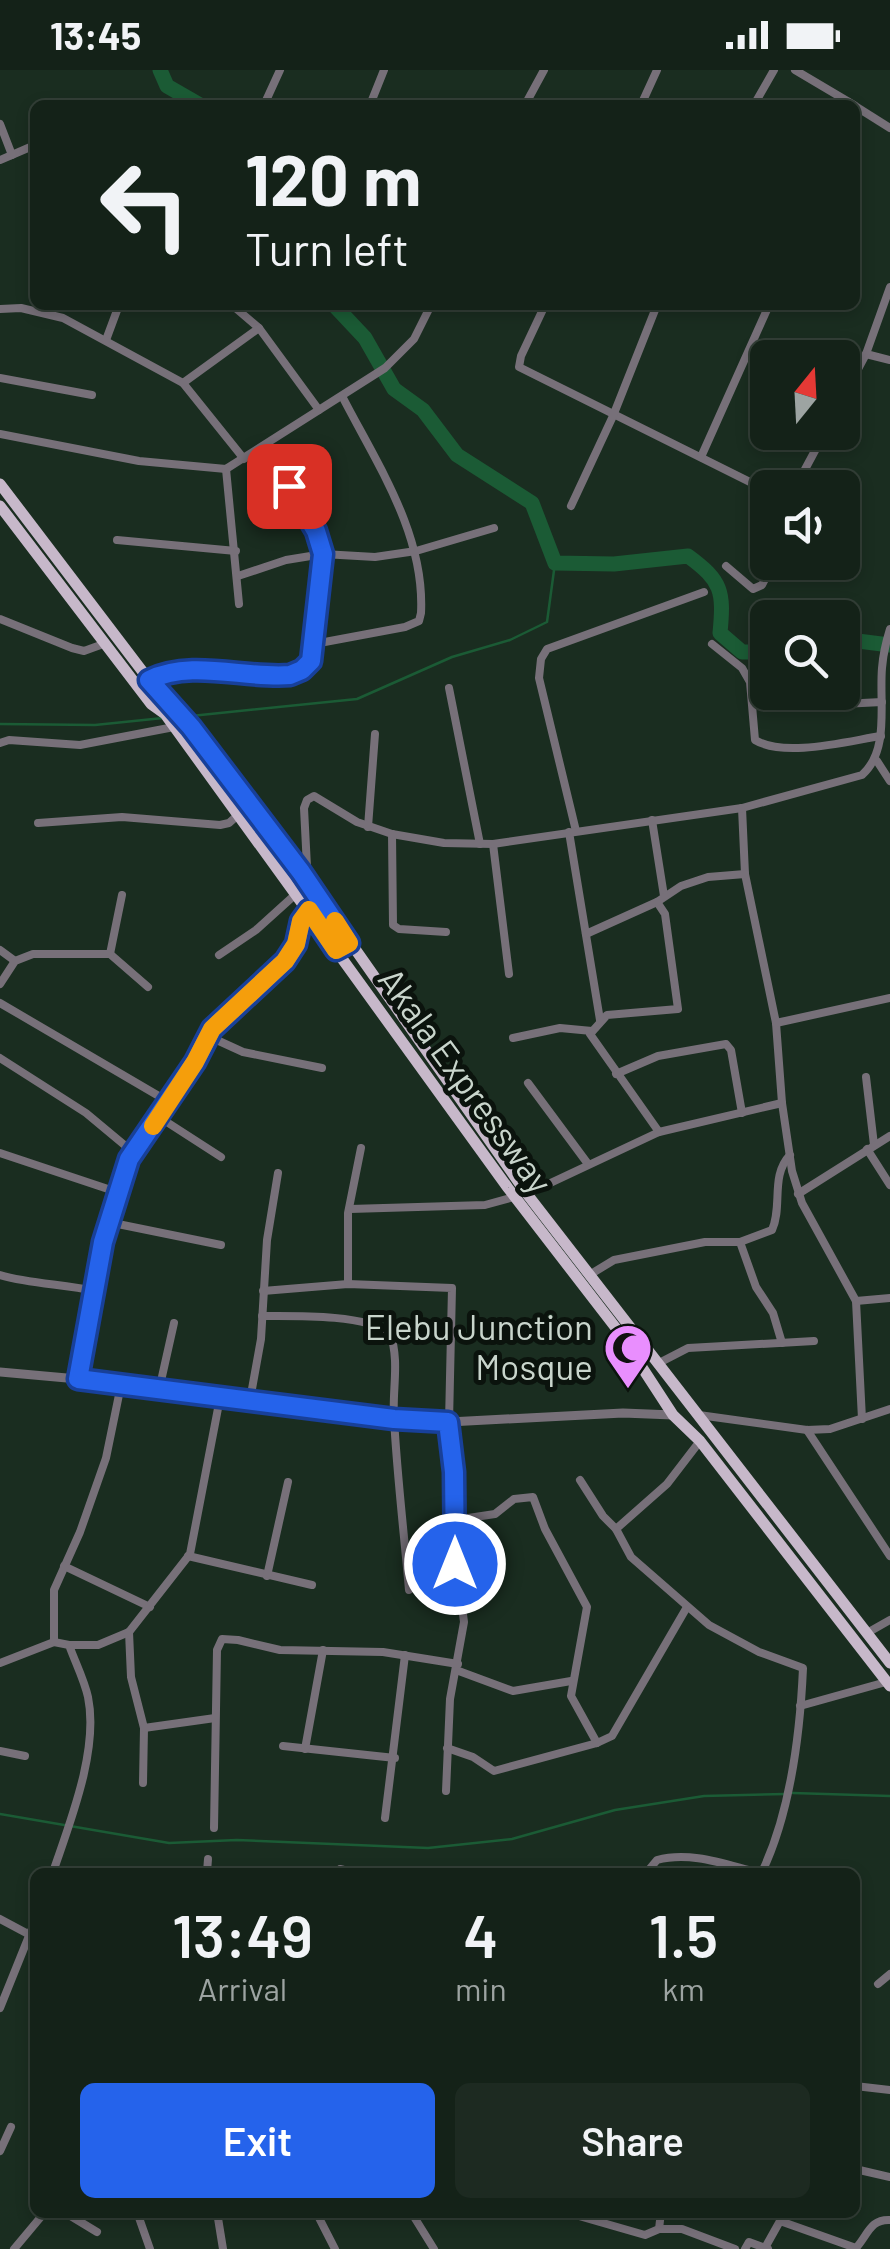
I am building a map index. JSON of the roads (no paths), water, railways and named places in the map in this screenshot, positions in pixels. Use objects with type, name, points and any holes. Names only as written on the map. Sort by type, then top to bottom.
[{"type":"main road","name":"Akala Expressway","points":[[0,484],[106,644],[151,704],[174,727],[336,950],[624,1328],[699,1415],[890,1663]]},
{"type":"main road","name":"Akala Expressway","points":[[0,506],[165,701],[180,712],[301,872],[521,1195],[591,1274],[673,1414],[700,1441],[888,1684]]},
{"type":"main road","points":[[336,950],[349,943]]},
{"type":"street","points":[[266,100],[280,70]]},
{"type":"street","points":[[372,100],[384,70]]},
{"type":"street","points":[[528,100],[544,70]]},
{"type":"street","points":[[643,100],[658,70]]},
{"type":"street","points":[[757,100],[774,70]]},
{"type":"street","points":[[795,70],[846,100]]},
{"type":"street","points":[[860,109],[890,128]]},
{"type":"street","points":[[0,124],[12,155]]},
{"type":"street","points":[[0,160],[30,146]]},
{"type":"street","points":[[860,365],[890,287]]},
{"type":"street","points":[[0,309],[30,307]]},
{"type":"street","points":[[42,310],[106,340],[183,384],[244,459]]},
{"type":"street","points":[[106,340],[117,310]]},
{"type":"street","points":[[238,310],[259,328],[319,410]]},
{"type":"street","points":[[0,434],[140,461],[226,469],[385,368],[414,339],[428,310]]},
{"type":"street","points":[[543,310],[521,356],[520,367],[750,483]]},
{"type":"street","points":[[571,506],[613,416],[655,310]]},
{"type":"street","points":[[701,457],[767,310]]},
{"type":"street","points":[[183,384],[259,328]]},
{"type":"street","points":[[866,354],[890,360]]},
{"type":"street","points":[[0,378],[92,395]]},
{"type":"street","points":[[314,644],[405,627],[419,621],[422,600],[416,550],[395,499],[342,396]]},
{"type":"street","points":[[149,680],[166,673],[196,671],[290,675],[311,661],[323,554],[305,510],[262,447]]},
{"type":"street","points":[[226,469],[239,604]]},
{"type":"street","points":[[238,576],[286,560],[323,554],[375,557],[416,550],[494,528]]},
{"type":"street","points":[[118,540],[236,551]]},
{"type":"street","points":[[726,566],[753,589],[765,580]]},
{"type":"street","points":[[600,1020],[572,832],[539,678],[541,659],[546,649],[704,592]]},
{"type":"street","points":[[0,618],[72,648],[84,650],[106,644]]},
{"type":"street","points":[[890,629],[885,646],[878,757],[890,781]]},
{"type":"street","points":[[712,644],[750,682],[755,740],[760,744],[816,746],[881,736]]},
{"type":"street","points":[[448,688],[480,844]]},
{"type":"street","points":[[860,703],[882,702]]},
{"type":"street","points":[[0,743],[103,743],[174,727]]},
{"type":"street","points":[[368,827],[375,734]]},
{"type":"street","points":[[301,872],[306,867],[302,816],[310,798],[320,797],[368,827],[392,834],[431,842],[492,844],[742,808],[862,775],[878,757],[890,752]]},
{"type":"street","points":[[742,808],[745,874],[776,1024],[790,1155],[798,1194],[856,1300],[862,1419]]},
{"type":"street","points":[[38,823],[122,817],[220,825],[238,814]]},
{"type":"street","points":[[652,820],[678,1009],[607,1016],[591,1036],[659,1132]]},
{"type":"street","points":[[392,834],[393,925],[446,932]]},
{"type":"street","points":[[492,844],[509,974]]},
{"type":"street","points":[[586,934],[681,886],[745,874]]},
{"type":"street","points":[[219,955],[256,930],[297,894]]},
{"type":"street","points":[[110,954],[122,895]]},
{"type":"street","points":[[78,1379],[108,1222],[134,1153],[208,1036],[285,961],[309,910]]},
{"type":"street","points":[[0,950],[15,961]]},
{"type":"street","points":[[0,984],[15,961],[32,954],[110,954],[148,988]]},
{"type":"street","points":[[776,1024],[890,998]]},
{"type":"street","points":[[0,1003],[169,1102]]},
{"type":"street","points":[[513,1038],[560,1028],[592,1031]]},
{"type":"street","points":[[208,1036],[243,1052],[322,1068]]},
{"type":"street","points":[[616,1074],[658,1056],[726,1044],[742,1113]]},
{"type":"street","points":[[0,1058],[86,1113],[134,1153]]},
{"type":"street","points":[[866,1076],[870,1147],[890,1185]]},
{"type":"street","points":[[528,1083],[588,1164]]},
{"type":"street","points":[[350,1209],[485,1205],[521,1195],[659,1132],[782,1103]]},
{"type":"street","points":[[159,1117],[221,1157]]},
{"type":"street","points":[[798,1194],[890,1136]]},
{"type":"street","points":[[348,1284],[350,1209],[361,1148]]},
{"type":"street","points":[[0,1153],[117,1192]]},
{"type":"street","points":[[591,1274],[614,1260],[705,1242],[740,1242],[772,1230],[780,1168],[790,1155]]},
{"type":"street","points":[[250,1400],[278,1173]]},
{"type":"street","points":[[108,1222],[221,1244]]},
{"type":"street","points":[[740,1242],[756,1287],[773,1313],[782,1343]]},
{"type":"street","points":[[0,1275],[95,1292]]},
{"type":"street","points":[[263,1292],[348,1284],[452,1288],[448,1422],[454,1472],[455,1564],[464,1622],[450,1699],[446,1791]]},
{"type":"street","points":[[856,1300],[890,1298]]},
{"type":"street","points":[[262,1316],[325,1316],[386,1329],[392,1338],[394,1419],[410,1590]]},
{"type":"street","points":[[159,1390],[174,1323]]},
{"type":"street","points":[[657,1364],[688,1348],[814,1340]]},
{"type":"street","points":[[0,1372],[394,1419],[448,1422],[673,1414]]},
{"type":"street","points":[[54,1642],[54,1590],[106,1458],[121,1385]]},
{"type":"street","points":[[143,1783],[144,1728],[127,1638],[188,1556],[210,1466],[220,1398]]},
{"type":"street","points":[[699,1415],[807,1430],[830,1429],[890,1409]]},
{"type":"street","points":[[807,1430],[890,1556]]},
{"type":"street","points":[[616,1529],[667,1484],[700,1441]]},
{"type":"street","points":[[580,1480],[631,1557],[687,1607],[731,1639],[801,1665],[790,1782],[776,1843],[761,1868]]},
{"type":"street","points":[[267,1576],[288,1482]]},
{"type":"street","points":[[455,1520],[495,1514],[514,1500],[533,1497],[545,1529],[587,1607],[571,1696],[597,1743]]},
{"type":"street","points":[[188,1556],[312,1586]]},
{"type":"street","points":[[64,1566],[150,1607]]},
{"type":"street","points":[[447,1748],[473,1756],[494,1771],[597,1743],[615,1732],[687,1607]]},
{"type":"street","points":[[867,1633],[890,1620]]},
{"type":"street","points":[[0,1662],[54,1642],[98,1645],[130,1632]]},
{"type":"street","points":[[214,1828],[217,1650],[222,1640],[280,1650],[405,1655],[457,1667],[513,1690],[571,1681]]},
{"type":"street","points":[[54,1868],[86,1770],[90,1731],[88,1697],[70,1645]]},
{"type":"street","points":[[305,1748],[322,1650]]},
{"type":"street","points":[[385,1818],[405,1655]]},
{"type":"street","points":[[800,1706],[888,1684]]},
{"type":"street","points":[[144,1728],[215,1718]]},
{"type":"street","points":[[282,1746],[395,1758]]},
{"type":"street","points":[[0,1750],[25,1756]]},
{"type":"street","points":[[650,1868],[657,1860],[678,1857],[742,1868]]},
{"type":"street","points":[[208,1860],[208,1868]]},
{"type":"street","points":[[0,1919],[30,1935],[0,2008]]},
{"type":"street","points":[[878,1984],[890,1974]]},
{"type":"street","points":[[860,2087],[890,2090]]},
{"type":"street","points":[[0,2151],[3,2135],[11,2128]]},
{"type":"street","points":[[860,2170],[890,2177]]},
{"type":"street","points":[[14,2249],[40,2218]]},
{"type":"street","points":[[74,2218],[97,2232]]},
{"type":"street","points":[[139,2218],[150,2249]]},
{"type":"street","points":[[218,2218],[223,2249]]},
{"type":"street","points":[[319,2218],[333,2246],[319,2249]]},
{"type":"street","points":[[414,2218],[434,2249]]},
{"type":"street","points":[[584,2218],[645,2236],[659,2229],[682,2229],[734,2249]]},
{"type":"street","points":[[602,2224],[604,2218]]},
{"type":"street","points":[[659,2229],[660,2218]]},
{"type":"street","points":[[745,2249],[749,2242],[767,2247],[780,2221],[856,2248],[872,2225],[890,2220]]},
{"type":"waterway","points":[[160,70],[167,86],[191,100]]},
{"type":"waterway","points":[[339,310],[365,338],[394,389],[423,410],[457,455],[532,503],[555,563],[614,564],[688,556],[718,588],[720,633],[742,652],[750,652]]},
{"type":"waterway","points":[[191,716],[357,699],[452,657],[510,640],[547,622],[555,563]]},
{"type":"waterway","points":[[860,641],[890,645]]},
{"type":"waterway","points":[[0,724],[95,725],[163,718]]},
{"type":"waterway","points":[[793,1793],[890,1796]]},
{"type":"waterway","points":[[0,1814],[169,1843],[237,1840],[428,1848],[512,1839],[615,1810],[704,1796],[785,1794]]},
{"type":"place","name":"Elebu Junction Mosque","points":[[628,1390]]}]
